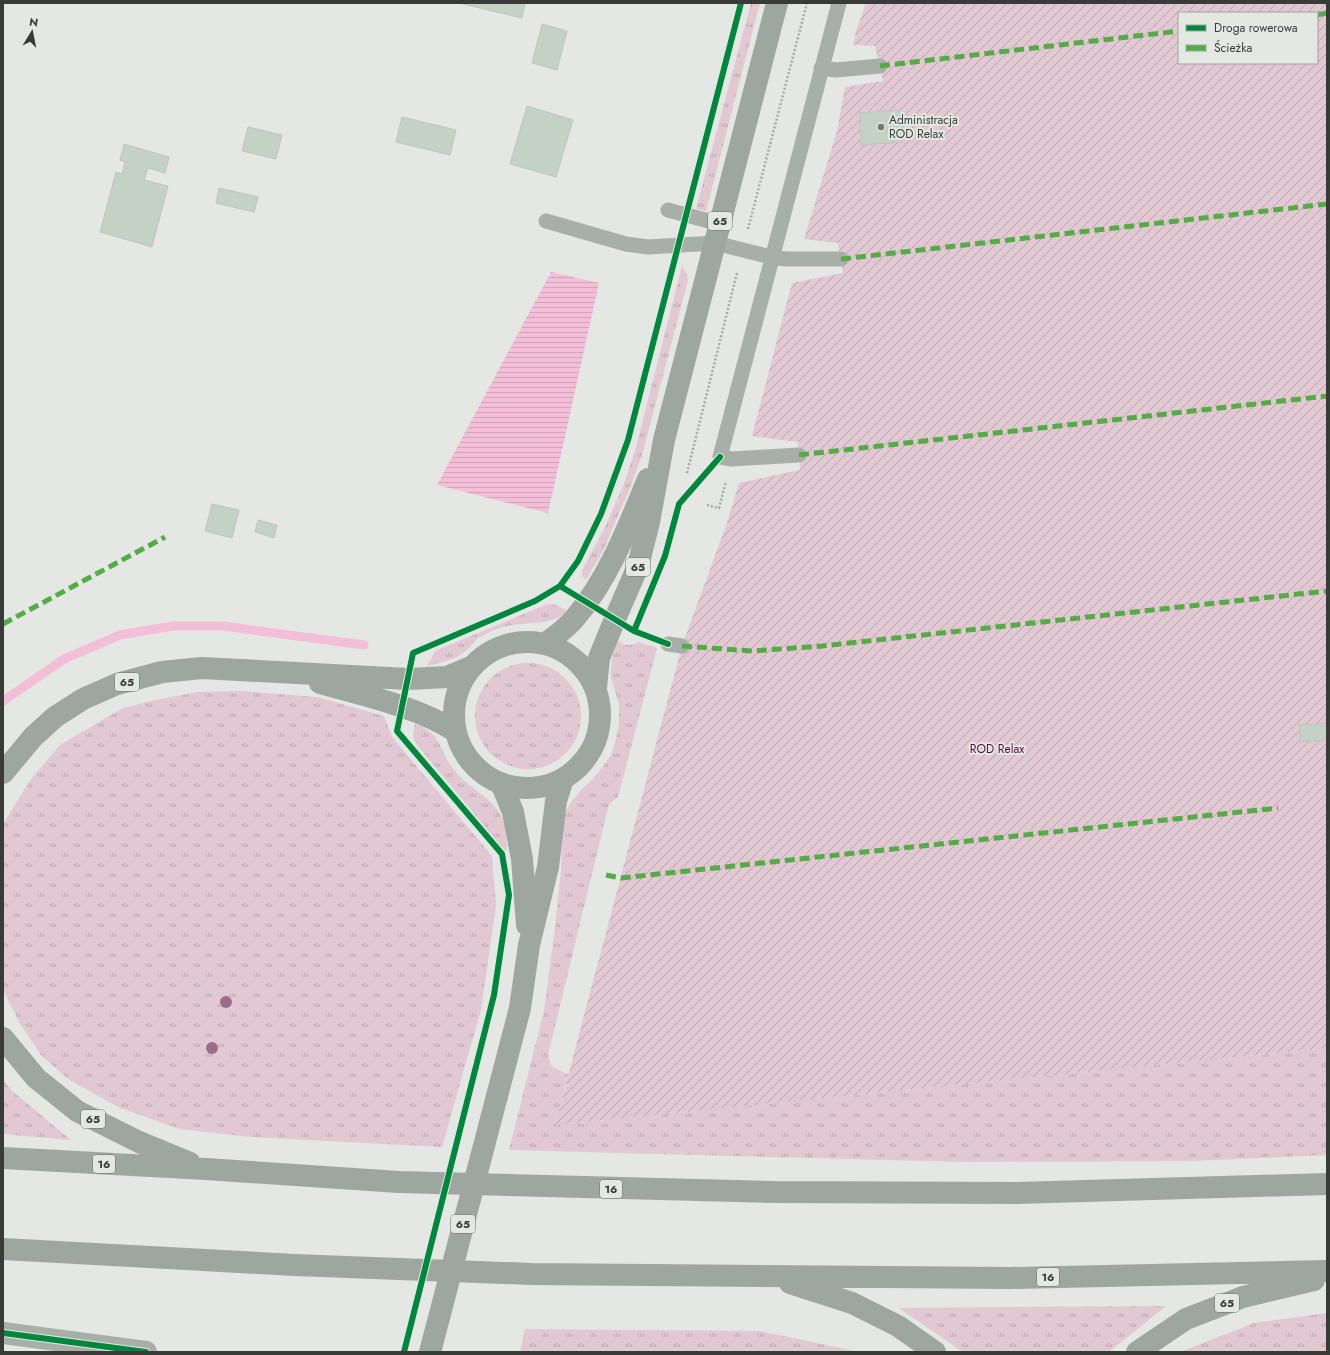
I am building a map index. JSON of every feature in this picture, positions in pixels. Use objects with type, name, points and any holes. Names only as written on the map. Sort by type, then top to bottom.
[{"type":"main road","name":"65","points":[[596,688],[588,673],[576,660],[561,650],[545,644],[524,642],[504,645],[486,654],[471,668],[462,682],[456,698],[454,715],[456,731],[462,748],[472,763],[485,775],[501,784],[516,788],[532,788],[548,785],[563,779],[580,766],[592,749],[599,730],[600,709],[596,688],[599,658],[638,566],[649,522],[664,440],[777,3]]},
{"type":"main road","name":"65","points":[[545,644],[574,619],[587,602],[605,573],[624,536],[664,440]]},
{"type":"main road","name":"65","points":[[3,774],[33,737],[55,717],[83,699],[117,684],[162,672],[202,668],[282,672],[402,707],[440,722],[456,731]]},
{"type":"main road","points":[[282,672],[408,679],[446,677],[471,668]]},
{"type":"main road","name":"65","points":[[430,1352],[520,1008],[529,946],[548,867],[556,801],[563,779]]},
{"type":"main road","name":"65","points":[[501,784],[513,812],[522,859],[529,946]]},
{"type":"main road","name":"65","points":[[3,1038],[36,1078],[77,1111],[139,1142],[206,1169]]},
{"type":"main road","name":"16","points":[[3,1158],[206,1169],[399,1182],[773,1192],[1017,1194],[1327,1184]]},
{"type":"main road","name":"16","points":[[3,1249],[295,1265],[532,1274],[1011,1278],[1327,1271]]},
{"type":"main road","points":[[770,1276],[852,1303],[898,1326],[935,1352]]},
{"type":"main road","name":"65","points":[[1137,1352],[1186,1319],[1244,1297],[1327,1277]]},
{"type":"street","points":[[3,1333],[146,1352]]},
{"type":"lane","points":[[799,455],[732,459],[720,458],[838,3]]},
{"type":"lane","points":[[821,68],[836,70],[880,66]]},
{"type":"lane","points":[[668,210],[771,257],[786,259],[841,259]]},
{"type":"lane","points":[[546,221],[626,244],[648,247],[717,233]]},
{"type":"green space","points":[[751,3],[760,3],[706,211],[696,209]]},
{"type":"green space","name":"ROD Relax","points":[[866,3],[1327,3],[1327,1048],[555,1125],[682,646],[728,520],[739,483],[800,470],[798,442],[752,436],[792,283],[843,273],[838,243],[804,239],[837,131],[845,87],[883,81],[875,46],[853,45],[856,31]]},
{"type":"green space","points":[[682,266],[688,280],[643,452],[632,483],[604,549],[586,580],[582,576],[582,571],[605,527],[624,484],[636,447]]},
{"type":"green space","points":[[553,604],[569,611],[558,618],[544,622],[511,625],[494,630],[478,638],[468,649],[457,657],[427,666],[435,651],[545,605]]},
{"type":"green space","points":[[618,641],[628,645],[639,642],[657,648],[618,797],[609,804],[548,1055],[552,1067],[568,1074],[555,1125],[1327,1048],[1327,1155],[1191,1161],[966,1162],[509,1150],[544,1011],[561,871],[562,825],[566,811],[572,801],[602,768],[611,755],[616,739],[619,722],[619,704],[611,678],[611,669],[613,654]]},
{"type":"green space","points":[[528,663],[548,667],[565,679],[577,696],[581,716],[577,736],[565,753],[548,765],[528,769],[508,765],[491,753],[479,736],[475,716],[479,696],[491,679],[508,667]]},
{"type":"green space","points":[[242,691],[317,697],[384,716],[392,737],[492,856],[496,905],[481,1010],[442,1147],[251,1137],[180,1129],[120,1108],[68,1079],[41,1055],[19,1022],[3,990],[3,824],[31,779],[60,745],[123,708],[198,692]]},
{"type":"green space","points":[[415,724],[431,732],[440,744],[455,771],[499,811],[505,827],[507,840],[506,852],[417,745],[413,737]]},
{"type":"green space","points":[[3,1079],[11,1090],[71,1140],[3,1134]]},
{"type":"green space","points":[[1166,1306],[1109,1352],[963,1352],[899,1308]]},
{"type":"green space","points":[[1327,1313],[1327,1352],[1180,1352],[1254,1323]]},
{"type":"green space","points":[[525,1329],[760,1331],[854,1352],[520,1352]]},
{"type":"shaded area","points":[[551,272],[599,283],[548,513],[437,485]]},
{"type":"building","points":[[459,3],[525,3],[522,18]]},
{"type":"building","points":[[542,24],[567,31],[557,70],[532,63]]},
{"type":"building","points":[[527,106],[573,120],[556,177],[510,164]]},
{"type":"building","name":"Administracja ROD Relax","points":[[900,110],[902,142],[861,145],[860,113]]},
{"type":"building","points":[[402,117],[456,130],[450,155],[396,142]]},
{"type":"building","points":[[248,127],[282,135],[276,159],[242,151]]},
{"type":"building","points":[[124,144],[169,157],[165,173],[148,168],[144,180],[168,186],[152,247],[100,232],[116,172],[122,174],[125,162],[120,160]]},
{"type":"building","points":[[219,188],[258,197],[254,212],[216,203]]},
{"type":"building","points":[[212,504],[239,510],[232,538],[205,531]]},
{"type":"building","points":[[258,520],[277,525],[274,538],[255,532]]},
{"type":"building","points":[[1327,723],[1327,740],[1300,742],[1299,725]]},
{"type":"waterway","points":[[3,701],[64,659],[120,635],[173,626],[223,626],[364,645]]},
{"type":"marked path","points":[[1318,15],[1327,13]]},
{"type":"marked path","points":[[880,66],[1178,31]]},
{"type":"marked path","points":[[841,259],[1327,204]]},
{"type":"marked path","points":[[799,455],[1327,396]]},
{"type":"marked path","points":[[3,624],[165,537]]},
{"type":"marked path","points":[[682,646],[752,651],[822,646],[1327,591]]},
{"type":"marked path","points":[[606,875],[621,878],[1278,808]]},
{"type":"cycle path","points":[[404,1352],[494,995],[509,895],[502,854],[397,731],[413,653],[535,601],[560,586],[578,561],[601,514],[628,440],[741,3]]},
{"type":"cycle path","points":[[634,631],[665,556],[679,504],[720,457]]},
{"type":"cycle path","points":[[560,586],[634,631],[668,644]]},
{"type":"cycle path","points":[[3,1333],[146,1352]]},
{"type":"place","name":"Administracja ROD Relax","points":[[881,127]]}]
